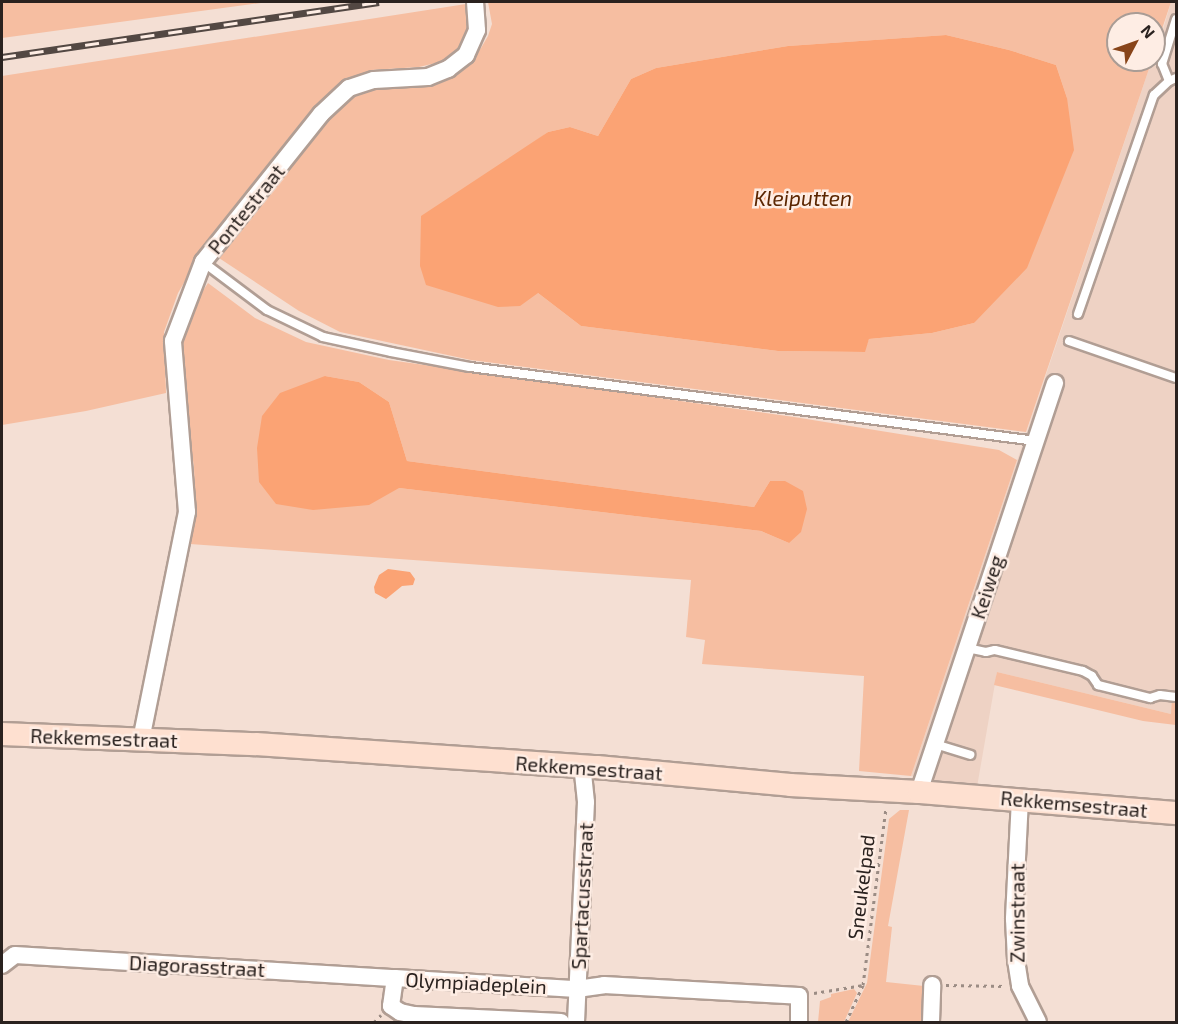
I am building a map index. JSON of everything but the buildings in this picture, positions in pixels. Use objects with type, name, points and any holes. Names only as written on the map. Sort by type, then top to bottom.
[{"type":"street","name":"Pontestraat","points":[[141,740],[187,512],[173,340],[203,262],[321,114],[349,88],[374,80],[428,77],[448,69],[466,55],[477,30],[475,2]]},
{"type":"street","name":"Keiweg","points":[[919,792],[1055,383]]},
{"type":"street","name":"Rekkemsestraat","points":[[2,734],[256,744],[589,767],[888,792],[1020,799],[1176,813]]},
{"type":"street","name":"Spartacusstraat","points":[[577,989],[586,802],[594,785],[589,767]]},
{"type":"street","name":"Zwinstraat","points":[[1020,799],[1014,919],[1020,986],[1038,1023]]},
{"type":"street","name":"Diagorasstraat","points":[[2,965],[15,955],[395,978]]},
{"type":"street","name":"Olympiadeplein","points":[[561,1023],[414,1016],[400,1012],[391,1006],[395,978],[577,989],[604,985],[799,996]]},
{"type":"street","points":[[931,1023],[932,985]]},
{"type":"street","points":[[576,1023],[577,989]]},
{"type":"street","points":[[799,996],[799,1023]]},
{"type":"lane","points":[[1078,314],[1154,96],[1173,80],[1162,64],[1176,19]]},
{"type":"lane","points":[[203,262],[267,310],[323,337],[391,352],[470,367],[1036,441]]},
{"type":"lane","points":[[1069,341],[1176,378]]},
{"type":"lane","points":[[967,648],[986,652],[995,650],[1083,671],[1092,676],[1098,685],[1150,698],[1160,694],[1176,698]]},
{"type":"lane","points":[[935,744],[970,755]]},
{"type":"path","name":"Sneukelpad","points":[[846,1023],[863,985],[888,792]]},
{"type":"path","points":[[799,996],[863,985]]},
{"type":"path","points":[[932,985],[1020,986]]},
{"type":"shaded area","points":[[2,2],[268,2],[2,38]]},
{"type":"shaded area","points":[[488,2],[1171,2],[1166,17],[1166,12],[1106,12],[1106,72],[1148,72],[1026,432],[471,360],[340,332],[299,311],[219,258],[218,252],[334,108],[351,92],[461,67],[481,48],[492,24]],"holes":[[[946,35],[1009,50],[1056,65],[1067,98],[974,323],[932,333],[869,339],[864,352],[778,351],[581,326],[538,293],[512,158],[548,132],[570,127],[598,136],[631,79],[656,68],[788,46]]]},
{"type":"shaded area","points":[[1171,2],[1176,2],[1176,698],[1171,714],[997,672],[977,787],[911,776],[1148,72],[1166,72],[1166,19]]},
{"type":"shaded area","points":[[466,4],[469,28],[462,51],[444,61],[419,67],[371,70],[339,84],[291,136],[200,255],[178,293],[164,332],[166,393],[86,411],[2,425],[2,76]]},
{"type":"shaded area","points":[[208,283],[255,318],[306,342],[389,360],[794,417],[999,450],[1017,460],[911,776],[859,771],[864,676],[702,664],[705,640],[686,637],[691,580],[190,544],[195,501],[194,467],[186,414],[181,337],[190,310]],"holes":[[[325,376],[359,382],[389,402],[407,461],[754,507],[770,481],[789,543],[761,531],[399,488]]]},
{"type":"shaded area","points":[[997,672],[1171,714],[1172,698],[1176,698],[1176,725],[1143,721],[994,685]]},
{"type":"shaded area","points":[[900,810],[909,810],[888,926],[892,927],[886,982],[924,986],[923,1022],[848,1022],[867,983],[889,819]]},
{"type":"shaded area","points":[[854,989],[857,993],[844,1022],[818,1022],[820,1001],[831,997],[831,994]]},
{"type":"water","name":"Kleiputten","points":[[946,35],[1009,50],[1056,65],[1067,98],[1074,150],[1027,268],[974,323],[932,333],[869,339],[865,352],[778,351],[581,326],[538,293],[520,306],[498,307],[426,285],[420,266],[421,216],[548,132],[570,127],[598,136],[631,79],[656,68],[788,46]]},
{"type":"water","points":[[325,376],[359,382],[389,402],[407,461],[754,507],[770,481],[785,481],[803,491],[807,509],[801,532],[789,543],[761,531],[399,488],[369,505],[313,510],[276,504],[259,482],[257,448],[262,416],[280,393]]},
{"type":"water","points":[[388,569],[410,572],[415,579],[413,585],[402,586],[386,599],[375,593],[374,587],[379,575]]},
{"type":"railway","points":[[2,57],[379,2]]}]
